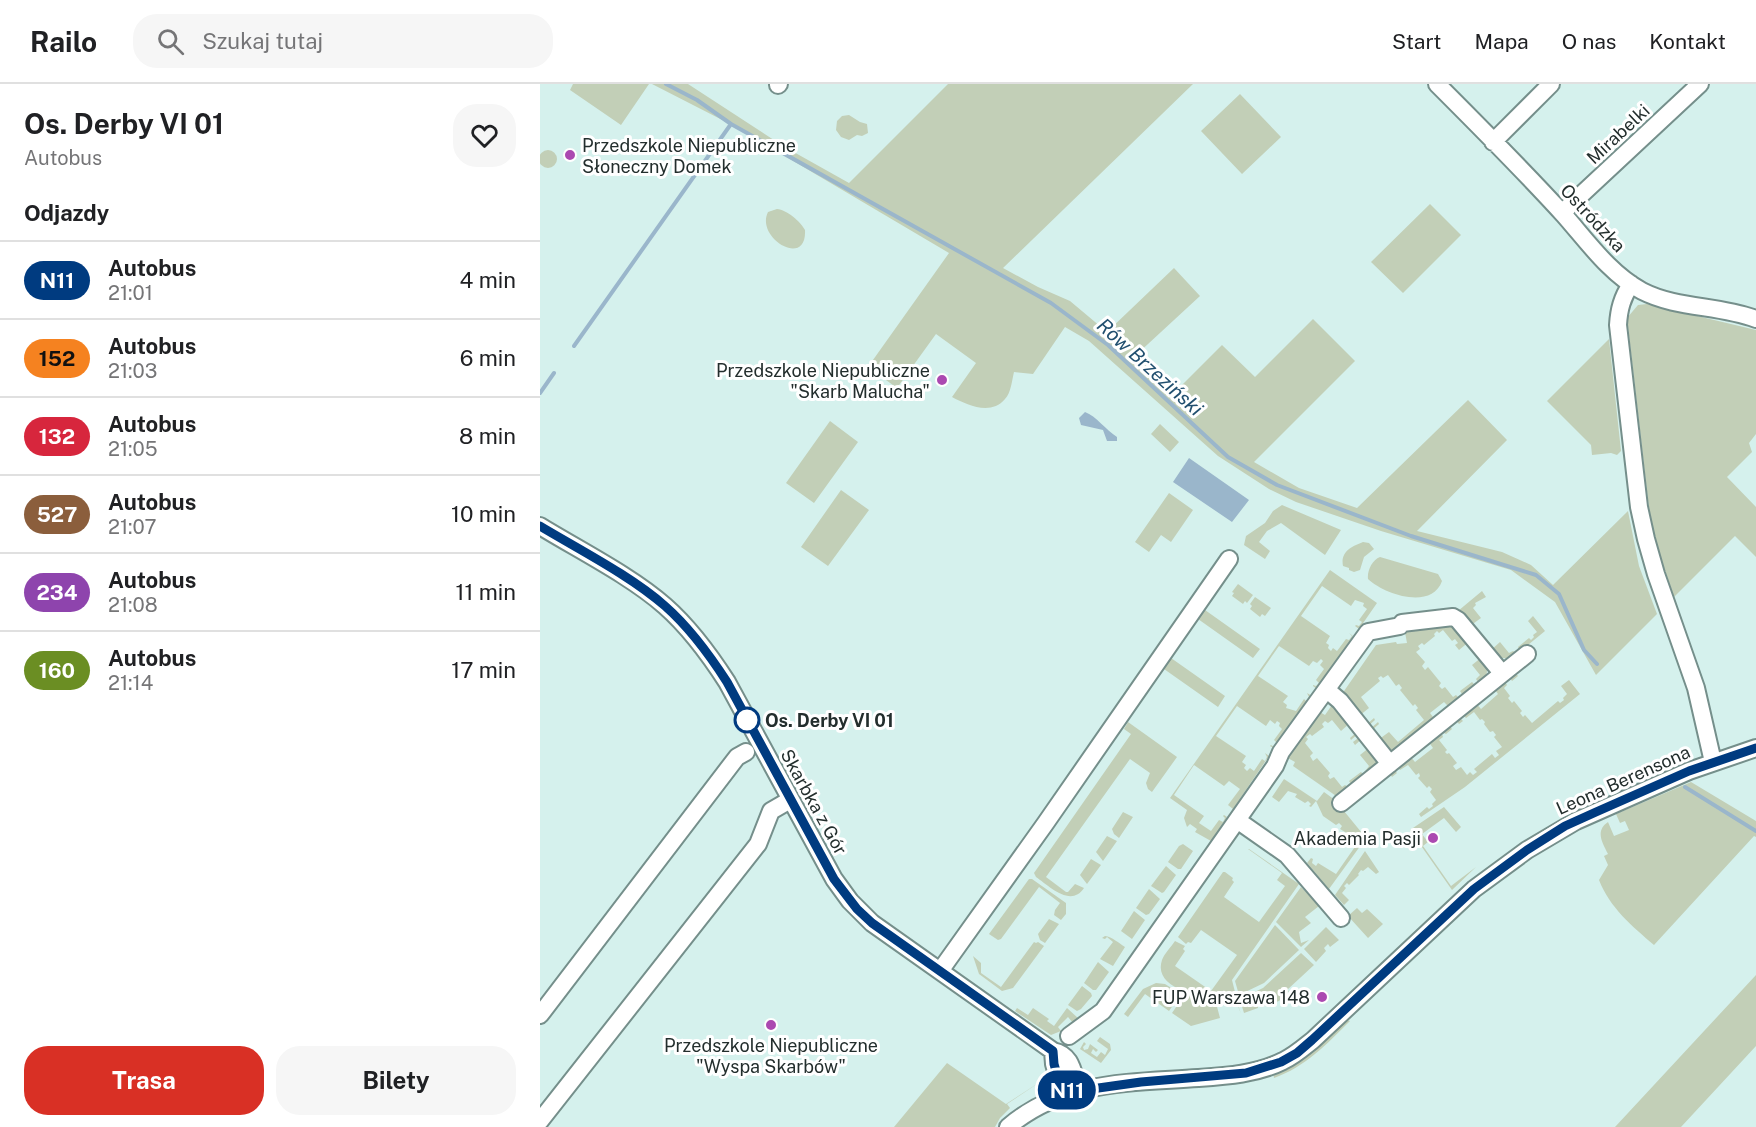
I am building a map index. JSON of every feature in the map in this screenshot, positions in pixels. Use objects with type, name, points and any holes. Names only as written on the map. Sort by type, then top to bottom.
[{"type":"street","name":"Ostródzka","points":[[1437,84],[1564,214],[1606,262],[1630,284],[1659,297],[1725,310],[1756,319]]},
{"type":"street","points":[[1493,142],[1551,84]]},
{"type":"street","name":"Mirabelki","points":[[1564,214],[1568,207],[1700,84]]},
{"type":"street","name":"Leona Berensona","points":[[1008,1127],[1046,1102],[1070,1092],[1141,1082],[1234,1075],[1262,1070],[1289,1058],[1312,1040],[1474,889],[1509,862],[1550,834],[1576,821],[1713,762],[1696,688],[1656,574],[1639,507],[1618,325],[1621,301],[1630,284]]},
{"type":"street","name":"Skarbka z Gór","points":[[540,526],[649,593],[686,627],[713,660],[727,682],[834,879],[857,909],[872,923],[1053,1051],[1063,1054],[1072,1067],[1076,1081],[1070,1092]]},
{"type":"street","points":[[940,970],[1230,559]]},
{"type":"street","points":[[1069,1036],[1094,1025],[1275,766],[1281,752],[1368,632],[1400,626],[1402,623],[1453,617],[1458,620],[1497,677]]},
{"type":"street","points":[[1341,803],[1527,654]]},
{"type":"street","points":[[1327,690],[1340,701],[1390,764]]},
{"type":"street","points":[[1713,762],[1756,748]]},
{"type":"street","points":[[540,1015],[737,757],[746,752]]},
{"type":"street","points":[[540,1121],[758,844],[771,812],[790,800]]},
{"type":"street","points":[[1237,820],[1287,855],[1341,918]]},
{"type":"green space","points":[[573,84],[649,84],[621,125],[570,90]]},
{"type":"green space","points":[[652,84],[688,84],[783,146],[849,183],[948,84],[1193,84],[1003,268],[1070,301],[1107,332],[1174,268],[1200,296],[1135,356],[1175,392],[1222,345],[1255,377],[1313,319],[1355,361],[1254,462],[1299,488],[1357,508],[1468,400],[1507,440],[1417,531],[1502,552],[1531,565],[1553,585],[1628,511],[1639,566],[1657,614],[1596,675],[1555,602],[1511,570],[1381,531],[1296,502],[1269,489],[1218,456],[1089,341],[1065,327],[1033,374],[1014,372],[1007,396],[993,407],[972,406],[952,397],[976,363],[936,334],[897,388],[868,367],[949,253],[734,126]]},
{"type":"green space","points":[[1240,94],[1281,137],[1242,174],[1201,131]]},
{"type":"green space","points":[[849,115],[867,124],[868,133],[862,136],[857,135],[849,140],[841,137],[836,130],[837,121],[842,116]]},
{"type":"green space","points":[[545,151],[551,151],[556,156],[556,162],[551,167],[545,167],[540,162],[540,156]]},
{"type":"green space","points":[[1430,204],[1461,235],[1403,293],[1371,262]]},
{"type":"green space","points":[[777,209],[793,216],[805,230],[803,241],[798,247],[791,248],[782,245],[769,231],[766,222],[768,212]]},
{"type":"green space","points":[[1647,304],[1756,330],[1756,434],[1749,443],[1752,452],[1727,477],[1756,507],[1756,557],[1735,536],[1674,597],[1654,538],[1627,318],[1638,305]]},
{"type":"green space","points":[[1609,339],[1621,451],[1617,455],[1611,453],[1592,455],[1591,445],[1547,401]]},
{"type":"green space","points":[[830,421],[858,442],[814,503],[786,483]]},
{"type":"green space","points":[[1160,424],[1179,442],[1170,452],[1151,434]]},
{"type":"green space","points":[[841,490],[869,510],[828,566],[801,547]]},
{"type":"green space","points":[[1169,493],[1193,510],[1171,542],[1161,535],[1149,552],[1135,542]]},
{"type":"green space","points":[[1282,505],[1341,530],[1325,555],[1281,523],[1267,531],[1259,542],[1270,551],[1265,559],[1244,545],[1246,536],[1265,523],[1273,511]]},
{"type":"green space","points":[[1363,542],[1369,543],[1374,549],[1364,557],[1360,570],[1354,572],[1343,566],[1343,556],[1355,545]]},
{"type":"green space","points":[[1380,557],[1438,574],[1442,581],[1437,590],[1419,597],[1408,597],[1385,590],[1368,579],[1371,566]]},
{"type":"green space","points":[[1330,570],[1377,603],[1359,629],[1355,626],[1359,626],[1362,622],[1359,620],[1367,609],[1363,606],[1364,603],[1355,600],[1351,606],[1322,586],[1301,616],[1330,636],[1326,643],[1331,651],[1333,648],[1337,651],[1346,639],[1349,640],[1352,636],[1349,633],[1353,636],[1317,689],[1313,685],[1316,686],[1319,683],[1316,680],[1324,669],[1320,665],[1323,661],[1321,659],[1317,663],[1313,661],[1309,666],[1279,646],[1258,676],[1288,696],[1283,702],[1287,705],[1286,708],[1296,711],[1304,699],[1306,701],[1309,697],[1307,693],[1312,696],[1275,749],[1270,746],[1274,747],[1277,743],[1274,740],[1282,729],[1279,726],[1280,723],[1277,721],[1275,724],[1270,720],[1266,726],[1237,706],[1216,736],[1246,756],[1242,762],[1246,765],[1244,768],[1247,771],[1250,768],[1254,771],[1262,759],[1265,761],[1267,757],[1265,753],[1269,756],[1233,809],[1228,805],[1240,789],[1229,781],[1224,786],[1194,765],[1174,795],[1204,816],[1199,823],[1211,831],[1219,820],[1223,822],[1224,815],[1227,817],[1211,841],[1195,832],[1197,829],[1190,824],[1187,827],[1184,818],[1187,810],[1170,798]]},
{"type":"green space","points":[[1238,584],[1253,595],[1247,603],[1245,601],[1243,604],[1232,596]]},
{"type":"green space","points":[[1482,591],[1486,597],[1475,603],[1473,608],[1481,618],[1470,626],[1458,611]]},
{"type":"green space","points":[[1255,597],[1271,608],[1265,616],[1262,614],[1260,617],[1250,609],[1252,606],[1250,604]]},
{"type":"green space","points":[[1205,610],[1260,649],[1253,658],[1198,619]]},
{"type":"green space","points":[[1533,616],[1545,631],[1511,659],[1495,657],[1490,651],[1500,642],[1509,653],[1515,652],[1529,638],[1531,640],[1534,637],[1533,635],[1537,632],[1528,621]]},
{"type":"green space","points":[[1438,622],[1453,623],[1470,641],[1459,650],[1455,645],[1458,643],[1455,639],[1452,641],[1443,630],[1439,633],[1437,631],[1435,636],[1424,645],[1422,643],[1418,646],[1420,649],[1416,652],[1425,662],[1422,666],[1425,670],[1428,667],[1441,683],[1439,686],[1442,689],[1445,687],[1453,697],[1462,694],[1460,691],[1472,682],[1475,685],[1478,682],[1476,679],[1480,675],[1472,665],[1482,657],[1488,663],[1486,679],[1450,708],[1444,702],[1430,713],[1436,721],[1406,746],[1392,751],[1386,750],[1369,730],[1378,722],[1379,724],[1371,731],[1378,740],[1389,732],[1398,742],[1424,720],[1416,710],[1418,708],[1415,704],[1413,706],[1400,690],[1402,688],[1399,684],[1396,686],[1388,675],[1383,678],[1381,676],[1378,678],[1380,681],[1361,697],[1369,708],[1359,716],[1366,725],[1374,718],[1375,720],[1367,727],[1334,689],[1342,694],[1376,645],[1407,643],[1404,627]]},
{"type":"green space","points":[[1171,658],[1225,696],[1218,707],[1164,669]]},
{"type":"green space","points":[[1514,671],[1518,676],[1512,681],[1510,678],[1505,682],[1507,685],[1504,688],[1510,696],[1508,698],[1512,703],[1514,701],[1522,711],[1520,713],[1523,717],[1525,715],[1532,723],[1558,701],[1560,703],[1564,700],[1567,694],[1561,686],[1569,680],[1580,694],[1465,787],[1421,817],[1419,814],[1427,807],[1429,809],[1433,806],[1436,800],[1430,792],[1432,789],[1429,786],[1427,788],[1418,778],[1419,773],[1416,775],[1408,765],[1400,770],[1398,768],[1395,771],[1397,773],[1392,777],[1389,772],[1409,755],[1415,762],[1433,748],[1428,741],[1448,724],[1452,729],[1442,734],[1443,737],[1439,740],[1447,750],[1445,752],[1449,753],[1457,763],[1453,766],[1456,770],[1461,767],[1467,775],[1470,772],[1473,775],[1477,772],[1474,769],[1492,754],[1495,758],[1499,755],[1496,751],[1502,747],[1494,737],[1496,735],[1493,731],[1490,732],[1485,722],[1480,720],[1474,712],[1466,718],[1464,716],[1461,719],[1463,721],[1459,724],[1454,718],[1475,702],[1481,709],[1498,694],[1493,687]]},
{"type":"green space","points":[[1327,701],[1330,701],[1350,723],[1341,731],[1332,720],[1328,723],[1325,721],[1322,724],[1324,727],[1312,736],[1310,734],[1306,737],[1308,739],[1305,743],[1313,753],[1310,756],[1313,761],[1317,758],[1330,773],[1328,776],[1330,779],[1334,777],[1342,787],[1345,785],[1348,787],[1351,784],[1349,781],[1361,772],[1363,774],[1369,766],[1360,755],[1370,747],[1378,758],[1379,764],[1339,798],[1293,766],[1295,762],[1286,757],[1318,711],[1325,715],[1332,705]]},
{"type":"green space","points":[[1128,722],[1177,757],[1152,792],[1146,783],[1150,773],[1130,759],[1046,877],[1066,892],[1075,884],[1084,888],[1079,894],[1067,896],[1053,890],[1034,873],[1131,734],[1124,729]]},
{"type":"green space","points":[[1350,723],[1359,733],[1351,740],[1350,738],[1357,732]]},
{"type":"green space","points":[[1361,736],[1363,738],[1355,745],[1353,742]]},
{"type":"green space","points":[[1284,779],[1317,801],[1324,792],[1335,800],[1366,838],[1329,889],[1307,863],[1311,858],[1312,863],[1316,866],[1318,863],[1336,874],[1359,841],[1352,833],[1350,835],[1340,829],[1342,826],[1339,823],[1336,825],[1323,816],[1316,801],[1311,807],[1308,801],[1305,803],[1295,797],[1297,794],[1288,791],[1279,802],[1272,797]]},
{"type":"green space","points":[[1691,782],[1756,821],[1756,837],[1754,836],[1654,945],[1622,916],[1609,899],[1599,880],[1608,865],[1604,856],[1608,854],[1601,833],[1608,822],[1614,836],[1629,830],[1625,821],[1620,823],[1616,814]]},
{"type":"green space","points":[[1444,807],[1461,827],[1456,832],[1444,818],[1422,834],[1428,842],[1423,846],[1451,886],[1476,867],[1452,890],[1410,830]]},
{"type":"green space","points":[[1123,812],[1133,817],[1119,838],[1112,829]]},
{"type":"green space","points":[[1107,836],[1117,841],[1103,861],[1096,852]]},
{"type":"green space","points":[[1183,844],[1193,851],[1181,869],[1178,869],[1168,862]]},
{"type":"green space","points":[[1248,849],[1299,884],[1232,980],[1236,996],[1214,997],[1187,992],[1175,987],[1166,980],[1161,971],[1162,960],[1175,941],[1185,946],[1183,949],[1185,951],[1175,966],[1211,991],[1237,955],[1201,930],[1191,943],[1186,944],[1178,937],[1223,872],[1233,878],[1234,882],[1224,897],[1259,922],[1285,886],[1277,880],[1282,873]]},
{"type":"green space","points":[[1365,851],[1379,872],[1376,874],[1368,867],[1361,870],[1349,885],[1347,883],[1342,893],[1349,900],[1344,905],[1335,895]]},
{"type":"green space","points":[[1091,859],[1101,865],[1087,884],[1080,875]]},
{"type":"green space","points":[[1166,866],[1176,875],[1162,893],[1151,886]]},
{"type":"green space","points":[[1029,879],[1066,903],[1066,914],[1061,920],[1054,915],[1060,903],[1039,887],[998,940],[989,934]]},
{"type":"green space","points":[[1301,887],[1319,906],[1305,917],[1311,923],[1299,932],[1301,943],[1309,940],[1301,947],[1276,922]]},
{"type":"green space","points":[[1149,889],[1160,899],[1146,915],[1136,908]]},
{"type":"green space","points":[[1357,908],[1362,913],[1367,909],[1383,924],[1368,938],[1348,916]]},
{"type":"green space","points":[[1134,911],[1145,920],[1132,939],[1121,931]]},
{"type":"green space","points":[[1049,919],[1059,924],[1045,943],[1040,940],[1038,934]]},
{"type":"green space","points":[[1275,925],[1299,950],[1264,983],[1239,995],[1235,981]]},
{"type":"green space","points":[[1326,927],[1339,940],[1330,947],[1328,944],[1324,948],[1326,951],[1316,962],[1304,949]]},
{"type":"green space","points":[[1105,936],[1113,939],[1125,947],[1113,966],[1100,959],[1113,942],[1107,937],[1102,938]]},
{"type":"green space","points":[[1034,942],[1044,946],[1013,988],[1002,991],[979,974],[973,956],[981,963],[981,973],[1001,987]]},
{"type":"green space","points":[[1301,953],[1314,965],[1287,990],[1289,991],[1279,1001],[1264,1006],[1263,1002],[1258,1003],[1258,1008],[1244,1013],[1240,1000],[1263,988]]},
{"type":"green space","points":[[1098,962],[1109,972],[1096,990],[1093,990],[1084,983]]},
{"type":"green space","points":[[1756,975],[1756,1046],[1681,1127],[1615,1127]]},
{"type":"green space","points":[[1156,983],[1165,984],[1181,994],[1169,1011],[1145,994],[1128,1017],[1124,1014],[1143,989]]},
{"type":"green space","points":[[1082,986],[1092,996],[1077,1011],[1068,1005]]},
{"type":"green space","points":[[1186,995],[1213,1001],[1236,999],[1241,1014],[1236,1001],[1216,1003],[1220,1018],[1191,1026],[1172,1013]]},
{"type":"green space","points":[[1017,1008],[1028,1015],[1033,1008],[1049,1019],[1047,1021],[1054,1026],[1067,1008],[1079,1019],[1073,1023],[1068,1017],[1058,1027],[1061,1031],[1051,1035],[1015,1011]]},
{"type":"green space","points":[[1347,1020],[1350,1021],[1315,1054],[1296,1068],[1274,1078],[1273,1073],[1311,1051]]},
{"type":"green space","points":[[1100,1037],[1110,1044],[1111,1050],[1101,1063],[1080,1049],[1084,1042],[1086,1044],[1083,1047],[1084,1050],[1088,1049],[1090,1044],[1098,1050],[1096,1052],[1093,1049],[1091,1053],[1097,1057],[1101,1052],[1105,1055],[1108,1049],[1097,1041]]},
{"type":"green space","points":[[947,1063],[1006,1104],[1046,1078],[1007,1104],[1010,1108],[995,1127],[894,1127]]},
{"type":"water","points":[[1085,412],[1117,437],[1117,441],[1107,441],[1103,430],[1081,425],[1079,418]]},
{"type":"water","points":[[1189,458],[1249,500],[1232,522],[1173,482]]},
{"type":"waterway","name":"Rów Brzeziński","points":[[666,84],[697,100],[731,124],[1051,303],[1108,345],[1228,457],[1277,485],[1411,536],[1536,575],[1559,594],[1584,650],[1597,664]]},
{"type":"waterway","points":[[574,346],[731,124]]},
{"type":"waterway","points":[[540,393],[554,373]]},
{"type":"waterway","name":"Rów Brzeziński","points":[[1665,758],[1668,763]]},
{"type":"waterway","name":"Rów Brzeziński","points":[[1685,787],[1756,831]]},
{"type":"bus line","name":"N11","points":[[540,526],[649,593],[686,627],[713,660],[727,682],[843,893],[872,923],[1053,1051],[1060,1085],[1070,1092],[1141,1082],[1234,1075],[1262,1070],[1289,1058],[1312,1040],[1474,889],[1550,834],[1689,771],[1756,748]]},
{"type":"place","name":"Przedszkole Niepubliczne Słoneczny Domek","points":[[570,155]]},
{"type":"place","name":"Przedszkole Niepubliczne \"Skarb Malucha\"","points":[[942,380]]},
{"type":"place","name":"Os. Derby VI 01","points":[[747,720]]},
{"type":"place","name":"Akademia Pasji","points":[[1433,838]]},
{"type":"place","name":"FUP Warszawa 148","points":[[1322,997]]},
{"type":"place","name":"Przedszkole Niepubliczne \"Wyspa Skarbów\"","points":[[771,1025]]}]
